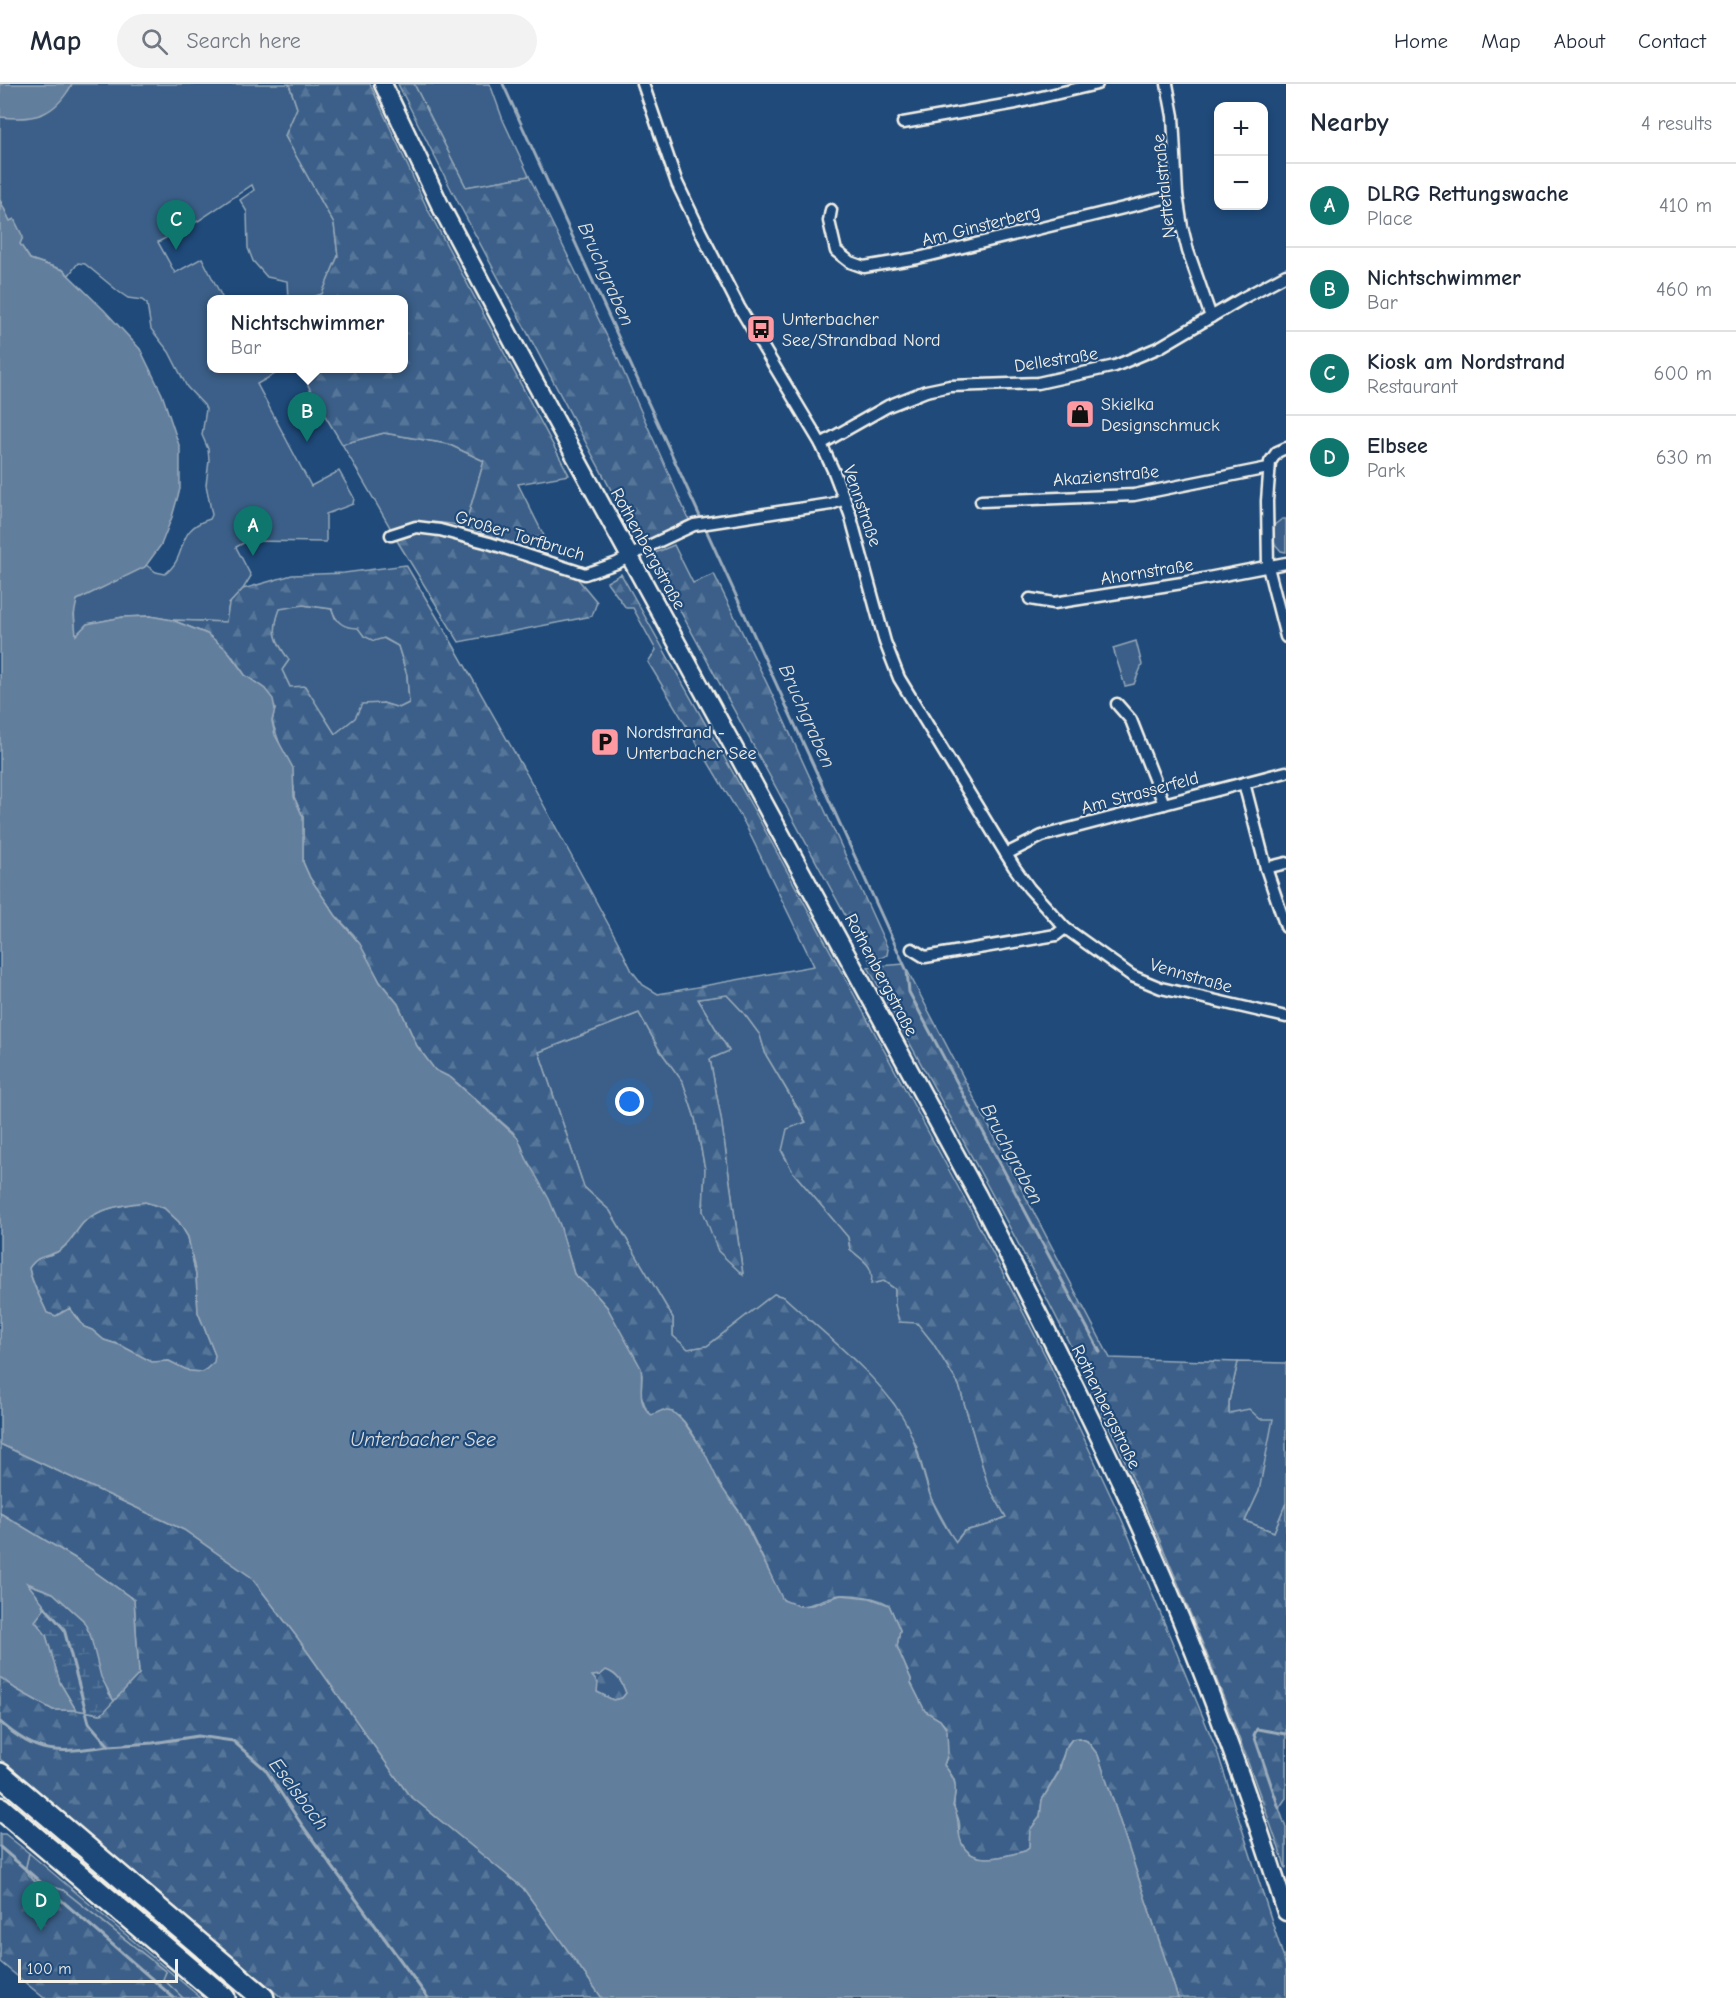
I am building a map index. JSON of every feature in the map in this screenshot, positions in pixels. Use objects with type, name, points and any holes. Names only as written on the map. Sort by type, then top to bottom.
[{"type":"highway","points":[[0,1774],[263,1998]]},
{"type":"highway","points":[[0,1808],[224,1998]]},
{"type":"main road","name":"Rothenbergstraße","points":[[383,84],[440,205],[977,1194],[1096,1429],[1143,1530],[1220,1718],[1286,1912]]},
{"type":"street","name":"Vennstraße","points":[[643,84],[676,183],[739,307],[821,444],[844,499],[885,642],[899,678],[1029,888],[1065,928],[1132,976],[1161,988],[1286,1017]]},
{"type":"street","points":[[903,123],[1016,103],[1098,84]]},
{"type":"street","name":"Nettetalstraße","points":[[1167,84],[1173,116],[1177,195],[1188,251],[1211,316]]},
{"type":"street","name":"Am Ginsterberg","points":[[831,210],[829,221],[836,251],[850,262],[864,267],[918,258],[1177,195]]},
{"type":"street","name":"Dellestraße","points":[[821,444],[888,406],[915,394],[950,386],[1038,383],[1113,367],[1150,352],[1286,275]]},
{"type":"street","points":[[1286,448],[1277,452],[1268,468],[1268,567],[1286,637]]},
{"type":"street","name":"Akazienstraße","points":[[981,501],[1134,495],[1268,468]]},
{"type":"street","name":"Großer Torfbruch","points":[[391,535],[416,527],[440,530],[585,574],[617,563],[694,525],[831,504],[844,499]]},
{"type":"street","name":"Ahornstraße","points":[[1030,599],[1054,603],[1286,563]]},
{"type":"street","points":[[1117,704],[1131,720],[1164,804]]},
{"type":"street","name":"Am Strasserfeld","points":[[1006,854],[1042,836],[1286,772]]},
{"type":"street","points":[[1244,783],[1266,868],[1286,927]]},
{"type":"street","points":[[1266,868],[1286,863]]},
{"type":"street","points":[[912,949],[925,957],[1056,935],[1065,928]]},
{"type":"green space","points":[[72,84],[289,84],[297,108],[285,136],[334,224],[338,256],[322,294],[319,295],[288,295],[287,281],[267,277],[253,261],[248,248],[247,212],[240,200],[254,190],[252,185],[198,221],[158,242],[175,273],[202,258],[221,295],[207,295],[207,373],[277,373],[257,384],[311,486],[339,471],[354,498],[353,504],[326,514],[326,542],[247,541],[236,547],[251,576],[229,604],[226,622],[172,620],[150,616],[123,617],[87,624],[78,635],[75,632],[74,604],[77,600],[146,565],[156,572],[165,574],[173,567],[186,536],[198,524],[210,519],[212,515],[206,485],[208,449],[202,435],[206,409],[187,387],[169,352],[151,329],[147,304],[142,300],[128,298],[85,264],[78,263],[69,275],[63,270],[30,259],[20,244],[0,200],[0,117],[68,91]]},
{"type":"green space","points":[[289,84],[370,84],[427,208],[569,475],[518,484],[544,536],[510,543],[465,526],[484,461],[448,444],[384,433],[342,444],[315,399],[302,373],[408,373],[408,295],[319,295],[322,294],[338,256],[334,224],[285,136],[297,108]]},
{"type":"green space","points":[[398,84],[414,84],[466,187],[529,176],[617,357],[689,520],[645,541],[636,537],[451,189]]},
{"type":"green space","points":[[414,84],[490,84],[503,120],[529,176],[466,187]]},
{"type":"green space","points":[[384,433],[448,444],[484,461],[465,526],[428,522],[391,529],[342,444]]},
{"type":"green space","points":[[1282,519],[1286,519],[1286,552],[1281,551],[1274,543],[1273,526]]},
{"type":"green space","points":[[415,531],[441,533],[515,555],[577,578],[597,602],[592,616],[459,642],[396,539]]},
{"type":"green space","points":[[674,545],[693,583],[714,574],[772,694],[888,949],[887,955],[871,963],[650,555]]},
{"type":"green space","points":[[406,565],[529,778],[632,971],[643,985],[658,994],[814,966],[744,822],[648,662],[656,650],[633,608],[626,608],[607,582],[621,574],[755,812],[970,1209],[1048,1361],[1122,1520],[1217,1751],[1284,1959],[1286,1998],[1178,1998],[1098,1755],[1087,1741],[1079,1738],[1072,1739],[1068,1744],[1059,1771],[1042,1800],[1040,1817],[1030,1830],[1029,1848],[1017,1853],[989,1858],[972,1855],[965,1849],[960,1840],[960,1823],[954,1806],[955,1783],[944,1765],[947,1757],[946,1727],[940,1720],[925,1711],[911,1683],[897,1647],[900,1630],[889,1605],[872,1598],[851,1595],[839,1595],[804,1606],[797,1606],[781,1598],[741,1514],[721,1487],[691,1431],[679,1416],[651,1415],[647,1411],[641,1395],[642,1375],[636,1359],[607,1307],[574,1274],[564,1240],[513,1132],[451,1078],[435,1070],[417,1046],[398,1004],[380,982],[354,935],[336,916],[310,878],[303,862],[303,817],[294,797],[294,787],[272,721],[275,709],[265,689],[245,675],[230,653],[207,634],[172,620],[226,622],[229,604],[243,589],[292,575],[344,573]],"holes":[[[303,605],[332,609],[338,621],[345,626],[358,628],[364,636],[374,641],[384,638],[398,646],[407,675],[409,703],[399,708],[383,703],[362,704],[355,718],[335,734],[305,686],[290,687],[282,670],[289,660],[276,636],[277,617],[280,609]],[[727,995],[760,1035],[766,1055],[806,1122],[787,1129],[782,1151],[793,1172],[848,1237],[850,1249],[870,1268],[871,1284],[884,1281],[895,1289],[895,1305],[899,1322],[917,1323],[933,1343],[959,1385],[988,1485],[1006,1517],[988,1525],[964,1531],[956,1542],[931,1498],[914,1441],[906,1423],[867,1372],[784,1297],[774,1294],[707,1346],[688,1349],[673,1336],[673,1318],[610,1211],[584,1187],[539,1052],[639,1013],[659,1049],[683,1082],[695,1118],[705,1169],[703,1211],[718,1251],[743,1275],[721,1118],[710,1059],[729,1051],[698,999]]]},
{"type":"green space","points":[[303,605],[332,609],[335,618],[359,628],[364,636],[383,638],[398,646],[407,675],[409,703],[399,708],[383,703],[356,718],[335,734],[322,713],[290,687],[282,670],[289,660],[276,636],[277,616],[280,608]]},
{"type":"green space","points":[[1136,641],[1142,665],[1134,684],[1125,686],[1113,648]]},
{"type":"green space","points":[[904,964],[1110,1358],[1238,1362],[1229,1401],[1229,1413],[1249,1409],[1260,1419],[1273,1419],[1259,1491],[1245,1521],[1274,1532],[1286,1503],[1286,1798],[1279,1808],[1286,1828],[1286,1869],[1216,1677],[1109,1426],[1029,1264],[868,967]]},
{"type":"green space","points":[[727,995],[760,1035],[766,1055],[806,1123],[790,1134],[782,1152],[793,1172],[848,1237],[850,1249],[869,1265],[873,1274],[895,1289],[895,1305],[917,1322],[959,1385],[988,1485],[1006,1517],[988,1525],[964,1531],[955,1542],[931,1498],[916,1445],[894,1404],[861,1368],[784,1297],[774,1294],[707,1346],[688,1349],[673,1336],[673,1318],[610,1211],[584,1187],[539,1052],[639,1013],[659,1049],[683,1082],[695,1118],[705,1169],[703,1211],[743,1274],[721,1118],[710,1059],[729,1051],[698,999]]},
{"type":"green space","points":[[145,1202],[164,1208],[179,1222],[188,1237],[196,1275],[198,1312],[215,1355],[215,1362],[203,1372],[189,1371],[169,1361],[152,1362],[120,1345],[104,1340],[92,1330],[84,1327],[76,1315],[63,1311],[56,1316],[47,1313],[32,1280],[29,1268],[39,1258],[61,1250],[89,1218],[112,1208]]},
{"type":"green space","points":[[1238,1362],[1286,1363],[1286,1503],[1274,1532],[1245,1521],[1259,1491],[1260,1419],[1229,1413],[1229,1401]]},
{"type":"green space","points":[[0,1444],[184,1530],[251,1577],[297,1637],[408,1794],[523,1888],[602,1998],[282,1998],[0,1759],[0,1677],[53,1710],[76,1710],[100,1714],[139,1674],[134,1600],[78,1560],[0,1513]]},
{"type":"green space","points":[[25,1583],[53,1593],[83,1620],[90,1634],[108,1692],[114,1701],[102,1714],[76,1710],[60,1683],[46,1635],[35,1621]]},
{"type":"green space","points":[[606,1670],[614,1674],[621,1682],[626,1693],[622,1698],[613,1700],[597,1692],[595,1681],[591,1676],[600,1675]]},
{"type":"green space","points":[[0,1834],[5,1834],[29,1853],[25,1870],[34,1881],[63,1890],[166,1972],[163,1979],[183,1998],[44,1998],[0,1962]]},
{"type":"green space","points":[[29,1853],[201,1998],[183,1998],[162,1978],[166,1972],[63,1890],[34,1881],[25,1870]]},
{"type":"water","points":[[0,84],[72,84],[51,110],[33,117],[12,118],[0,117]]},
{"type":"water","name":"Unterbacher See","points":[[0,200],[10,221],[14,219],[23,237],[20,244],[30,259],[63,270],[140,349],[162,394],[180,448],[180,489],[161,545],[145,567],[77,600],[74,615],[76,635],[87,624],[123,617],[150,616],[172,620],[207,634],[226,649],[245,675],[265,689],[273,699],[275,709],[272,721],[275,735],[293,768],[294,797],[303,817],[303,862],[310,878],[336,916],[360,944],[380,982],[398,1004],[417,1046],[435,1070],[451,1078],[518,1138],[560,1225],[574,1274],[607,1307],[641,1368],[641,1393],[647,1410],[652,1415],[663,1410],[673,1412],[684,1422],[705,1453],[720,1485],[740,1513],[783,1600],[799,1606],[812,1605],[841,1595],[870,1598],[889,1605],[900,1630],[897,1647],[911,1683],[925,1711],[940,1720],[947,1730],[948,1753],[944,1765],[955,1784],[953,1806],[958,1818],[960,1838],[964,1848],[971,1854],[988,1858],[1025,1851],[1029,1848],[1030,1830],[1040,1817],[1042,1800],[1059,1772],[1065,1749],[1072,1739],[1079,1738],[1087,1741],[1098,1755],[1178,1998],[602,1998],[523,1888],[408,1794],[297,1637],[251,1577],[184,1530],[0,1444]],"holes":[[[145,1202],[164,1208],[179,1222],[188,1237],[196,1275],[198,1312],[215,1355],[214,1362],[203,1372],[189,1371],[169,1361],[152,1362],[120,1345],[104,1340],[92,1330],[84,1327],[70,1308],[56,1316],[47,1313],[32,1280],[29,1268],[39,1258],[61,1250],[89,1218],[112,1208]],[[606,1670],[617,1676],[621,1682],[626,1693],[622,1698],[613,1700],[597,1692],[598,1683],[592,1676],[600,1675]]]},
{"type":"water","points":[[0,1513],[78,1560],[134,1600],[139,1674],[114,1701],[101,1677],[90,1634],[83,1620],[53,1593],[27,1583],[46,1607],[35,1621],[46,1635],[60,1683],[76,1710],[53,1710],[0,1677]]},
{"type":"waterway","name":"Bruchgraben","points":[[503,84],[907,971],[909,992],[1100,1352]]},
{"type":"waterway","name":"Eselsbach","points":[[43,1605],[64,1629],[89,1723],[109,1746],[153,1743],[198,1736],[233,1741],[265,1769],[302,1825],[428,1998]]},
{"type":"waterway","points":[[0,1722],[27,1742],[51,1750],[63,1751],[109,1746]]},
{"type":"waterway","points":[[1279,1808],[1254,1735],[1257,1729],[1286,1734]]},
{"type":"waterway","points":[[0,1847],[174,1998]]},
{"type":"place","name":"Kiosk am Nordstrand","points":[[176,250]]},
{"type":"place","name":"Unterbacher See/Strandbad Nord","points":[[761,329]]},
{"type":"place","name":"Skielka Designschmuck","points":[[1080,414]]},
{"type":"place","name":"Nichtschwimmer","points":[[307,442]]},
{"type":"place","name":"DLRG Rettungswache","points":[[253,556]]},
{"type":"place","name":"Nordstrand - Unterbacher See","points":[[605,742]]},
{"type":"place","name":"Elbsee","points":[[41,1931]]}]
